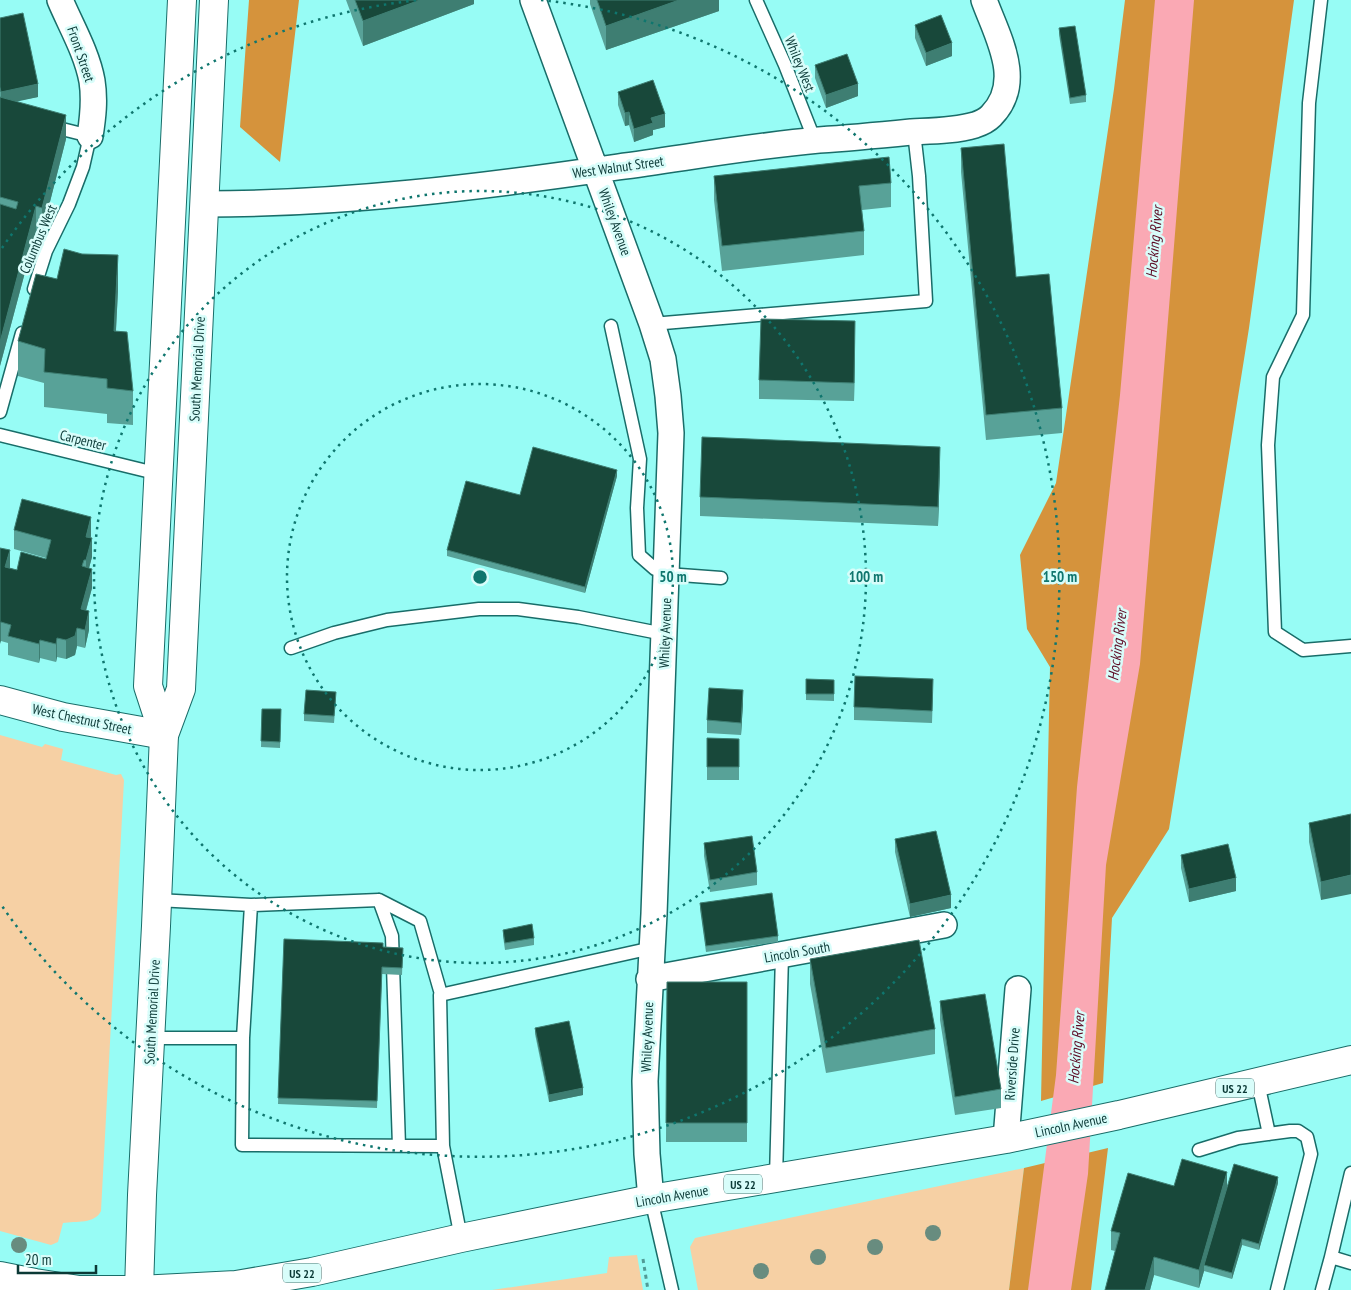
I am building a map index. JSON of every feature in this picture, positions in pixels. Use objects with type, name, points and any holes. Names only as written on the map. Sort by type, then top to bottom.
[{"type":"main road","name":"South Memorial Drive","points":[[164,735],[148,686],[182,0]]},
{"type":"main road","name":"South Memorial Drive","points":[[139,1290],[164,735],[182,689],[214,0]]},
{"type":"main road","name":"West Chestnut Street","points":[[0,700],[64,717],[164,735]]},
{"type":"main road","name":"Lincoln Avenue","points":[[139,1290],[236,1285],[312,1272],[652,1198],[1016,1137],[1350,1064]]},
{"type":"main road","name":"US 22","points":[[0,1276],[35,1284],[79,1290],[139,1290]]},
{"type":"street","name":"Front Street","points":[[60,0],[86,60],[92,80],[94,116],[90,136]]},
{"type":"street","name":"Whiley Avenue","points":[[533,0],[652,324],[663,359],[668,396],[671,433],[667,571],[645,1081],[647,1154],[652,1198]]},
{"type":"street","name":"West Walnut Street","points":[[205,204],[262,204],[377,197],[488,185],[815,141],[958,128],[982,122],[995,112],[1002,100],[1007,84],[1008,64],[984,0]]},
{"type":"street","name":"Lincoln South","points":[[650,979],[944,925]]},
{"type":"street","name":"Riverside Drive","points":[[1016,1137],[1018,989]]},
{"type":"lane","name":"Whiley West","points":[[756,0],[785,65],[815,141]]},
{"type":"lane","points":[[1321,0],[1309,103],[1303,315],[1273,377],[1270,416],[1268,445],[1276,632],[1303,650],[1351,646]]},
{"type":"lane","points":[[36,122],[90,136]]},
{"type":"lane","points":[[652,324],[926,301],[920,176],[914,132]]},
{"type":"lane","name":"Columbus West","points":[[32,297],[46,251],[69,204],[83,167],[90,136]]},
{"type":"lane","points":[[0,412],[25,324]]},
{"type":"lane","points":[[611,326],[640,459],[637,508],[639,555],[655,569],[721,578]]},
{"type":"lane","name":"Carpenter","points":[[0,435],[158,474]]},
{"type":"lane","points":[[291,648],[334,633],[387,620],[478,609],[518,609],[570,616],[664,634]]},
{"type":"lane","points":[[157,900],[251,905],[379,900],[420,921],[441,994],[443,1146],[462,1238]]},
{"type":"lane","points":[[379,900],[392,936],[399,1146]]},
{"type":"lane","points":[[251,905],[243,1038],[242,1145],[443,1146]]},
{"type":"lane","points":[[441,994],[652,948]]},
{"type":"lane","points":[[776,1178],[782,955]]},
{"type":"lane","points":[[150,1038],[243,1038]]},
{"type":"lane","points":[[1258,1083],[1269,1134]]},
{"type":"lane","points":[[1199,1150],[1238,1138],[1269,1134],[1298,1131],[1306,1137],[1311,1154],[1277,1290]]},
{"type":"lane","points":[[1322,1290],[1351,1173]]},
{"type":"lane","points":[[652,1198],[672,1290]]},
{"type":"lane","points":[[1331,1257],[1351,1262]]},
{"type":"path","points":[[642,1254],[648,1290]]},
{"type":"shaded area","points":[[249,0],[299,0],[280,162],[240,127]]},
{"type":"shaded area","points":[[1125,0],[1294,0],[1249,328],[1169,829],[1112,918],[1103,1083],[1041,1101],[1050,667],[1027,629],[1020,555],[1056,483],[1114,89]]},
{"type":"shaded area","points":[[0,735],[42,747],[45,744],[63,749],[61,760],[116,775],[121,774],[124,780],[101,1211],[90,1220],[63,1223],[58,1242],[51,1245],[0,1231]]},
{"type":"shaded area","points":[[1108,1148],[1091,1290],[1009,1290],[1024,1168]]},
{"type":"shaded area","points":[[1024,1168],[1009,1290],[698,1290],[690,1247],[695,1238]]},
{"type":"shaded area","points":[[637,1255],[643,1290],[492,1290],[607,1273],[609,1257]]},
{"type":"water","name":"Hocking River","points":[[1155,0],[1194,0],[1140,664],[1106,865],[1088,1174],[1071,1290],[1028,1290],[1056,1075],[1077,787],[1120,395]]},
{"type":"building","points":[[355,0],[420,0],[363,21]]},
{"type":"building","points":[[597,0],[679,0],[606,26]]},
{"type":"building","points":[[23,13],[38,84],[1,92],[0,18]]},
{"type":"building","points":[[941,15],[952,43],[926,53],[915,25]]},
{"type":"building","points":[[1075,26],[1086,95],[1070,98],[1059,28]]},
{"type":"building","points":[[847,54],[858,84],[826,95],[815,65]]},
{"type":"building","points":[[653,80],[665,114],[651,118],[653,123],[634,129],[629,112],[625,113],[618,92]]},
{"type":"building","points":[[0,97],[66,115],[42,208],[36,206],[0,342],[0,204],[16,209],[18,202],[0,197]]},
{"type":"building","points":[[1004,144],[1016,277],[1049,274],[1062,408],[986,415],[961,148]]},
{"type":"building","points":[[889,157],[891,183],[859,186],[864,231],[722,246],[714,176]]},
{"type":"building","points":[[64,249],[82,254],[118,255],[114,331],[127,332],[133,391],[107,388],[107,379],[44,372],[45,349],[18,341],[36,274],[57,279]]},
{"type":"building","points":[[761,319],[855,321],[854,383],[759,380]]},
{"type":"building","points":[[702,437],[940,447],[938,507],[700,497]]},
{"type":"building","points":[[533,447],[617,470],[585,587],[447,550],[466,481],[520,495]]},
{"type":"building","points":[[22,499],[91,517],[86,537],[92,538],[86,560],[84,560],[82,566],[92,569],[81,609],[89,611],[85,630],[77,628],[75,636],[66,640],[57,638],[56,644],[40,640],[39,644],[8,636],[11,625],[1,622],[0,625],[0,548],[10,550],[5,567],[17,570],[21,552],[46,559],[51,540],[14,530]]},
{"type":"building","points":[[855,676],[933,679],[932,711],[854,707]]},
{"type":"building","points":[[806,679],[834,680],[834,694],[806,694]]},
{"type":"building","points":[[709,688],[743,690],[741,723],[707,720]]},
{"type":"building","points":[[306,690],[336,692],[334,716],[304,714]]},
{"type":"building","points":[[262,709],[281,709],[280,742],[261,741]]},
{"type":"building","points":[[707,738],[739,739],[739,767],[707,767]]},
{"type":"building","points":[[1351,814],[1351,875],[1321,882],[1309,823]]},
{"type":"building","points":[[936,831],[951,895],[910,904],[895,839]]},
{"type":"building","points":[[752,836],[757,872],[710,880],[704,843]]},
{"type":"building","points":[[1228,844],[1236,878],[1189,889],[1181,855]]},
{"type":"building","points":[[772,893],[778,936],[706,946],[700,903]]},
{"type":"building","points":[[532,924],[534,938],[505,943],[503,930]]},
{"type":"building","points":[[284,939],[383,943],[383,947],[403,948],[402,968],[382,967],[377,1101],[278,1098]]},
{"type":"building","points":[[919,940],[935,1029],[826,1048],[810,959]]},
{"type":"building","points":[[667,982],[747,982],[747,1123],[666,1123]]},
{"type":"building","points":[[985,994],[1001,1089],[955,1097],[940,1001]]},
{"type":"building","points":[[569,1021],[583,1088],[549,1095],[535,1028]]},
{"type":"building","points":[[1182,1159],[1227,1172],[1199,1270],[1154,1257],[1145,1290],[1105,1290],[1120,1233],[1111,1231],[1128,1173],[1174,1186]]},
{"type":"building","points":[[1234,1164],[1278,1177],[1259,1244],[1242,1239],[1232,1273],[1204,1265]]}]
